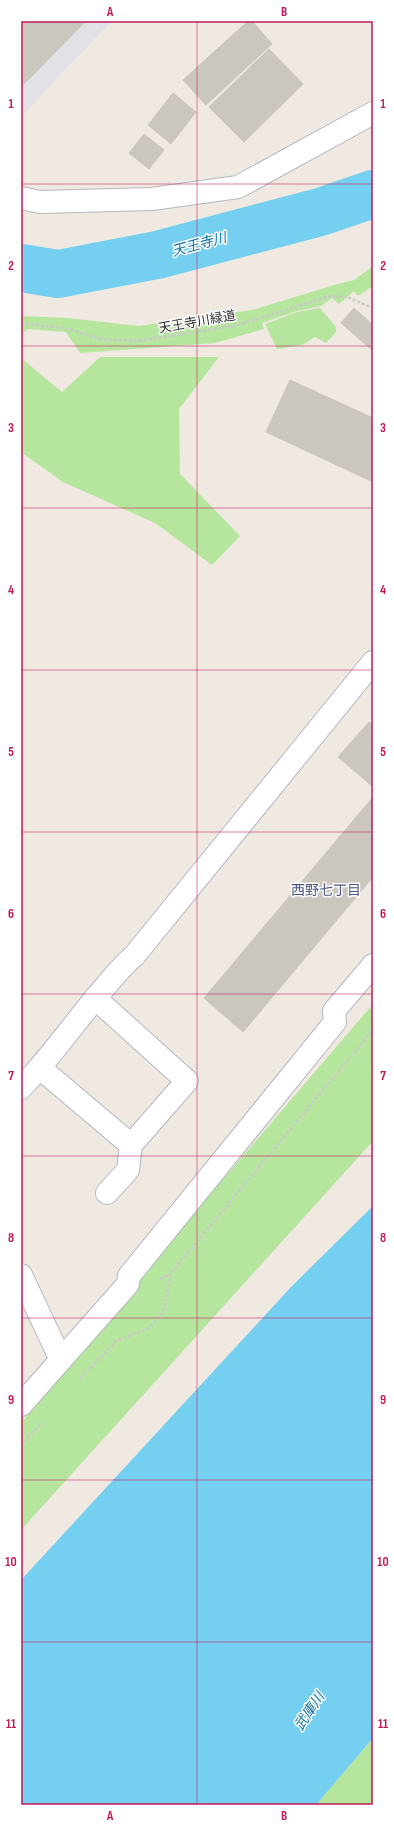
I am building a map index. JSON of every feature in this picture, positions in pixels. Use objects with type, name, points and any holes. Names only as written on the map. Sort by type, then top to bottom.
[{"type":"street","points":[[21,198],[40,202],[152,199],[238,187],[373,114]]},
{"type":"street","points":[[21,1088],[40,1068],[94,998],[125,963],[134,956],[373,662]]},
{"type":"street","points":[[21,1405],[128,1284],[129,1276],[335,1022],[334,1011],[373,965]]},
{"type":"street","points":[[94,998],[187,1081],[131,1145],[128,1170],[107,1193]]},
{"type":"street","points":[[40,1068],[131,1145]]},
{"type":"street","points":[[21,1275],[61,1360]]},
{"type":"path","name":"天王寺川緑道","points":[[21,324],[70,329],[99,338],[138,341],[234,326],[331,296],[347,296],[371,307]]},
{"type":"path","points":[[78,1381],[116,1341],[149,1328],[163,1313],[171,1273],[373,1030]]},
{"type":"path","points":[[21,1446],[47,1416]]},
{"type":"shaded area","points":[[21,21],[112,21],[21,116]]},
{"type":"green space","points":[[373,266],[373,286],[358,296],[354,291],[339,304],[332,298],[321,306],[297,311],[262,323],[264,329],[215,343],[80,353],[66,332],[28,329],[21,334],[21,316],[67,318],[139,326],[252,310],[354,280]]},
{"type":"green space","points":[[320,308],[336,327],[336,332],[326,343],[315,337],[302,345],[277,349],[265,324],[297,312]]},
{"type":"green space","points":[[100,357],[219,357],[179,409],[180,474],[240,536],[212,565],[155,523],[63,482],[21,452],[21,358],[62,392]]},
{"type":"green space","points":[[373,1004],[373,1141],[21,1530],[21,1423],[129,1298],[142,1274]]},
{"type":"green space","points":[[373,1738],[373,1805],[316,1805]]},
{"type":"water","name":"武庫川","points":[[373,1206],[373,1738],[316,1805],[21,1805],[21,1580],[291,1287]]},
{"type":"building","points":[[21,21],[86,21],[22,86],[21,86]]},
{"type":"building","points":[[248,21],[252,21],[272,44],[206,105],[183,80]]},
{"type":"building","points":[[269,49],[303,84],[244,142],[209,107]]},
{"type":"building","points":[[173,93],[196,112],[171,144],[148,125]]},
{"type":"building","points":[[144,134],[164,150],[149,169],[129,153]]},
{"type":"building","points":[[354,308],[373,325],[373,351],[341,323]]},
{"type":"building","points":[[290,380],[373,418],[373,482],[266,432]]},
{"type":"building","points":[[369,722],[373,725],[372,786],[338,757]]},
{"type":"building","points":[[373,797],[373,877],[243,1032],[204,998]]},
{"type":"waterway","name":"天王寺川","points":[[21,268],[58,274],[157,255],[320,212],[373,194]]},
{"type":"district","name":"西野七丁目","points":[[326,890]]}]
